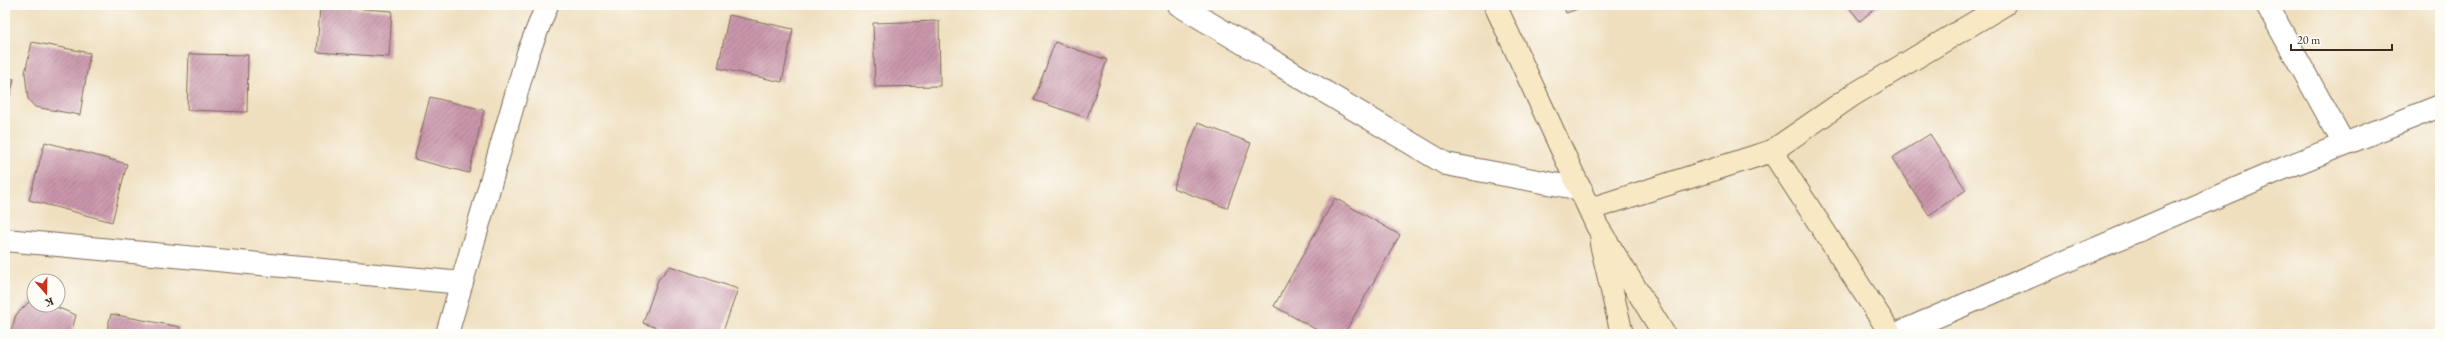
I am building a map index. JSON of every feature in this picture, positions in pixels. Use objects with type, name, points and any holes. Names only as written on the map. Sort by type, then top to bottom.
[{"type":"street","points":[[447,334],[528,53],[547,5]]},
{"type":"street","points":[[1179,5],[1446,164],[1580,190]]},
{"type":"street","points":[[1495,5],[1593,218],[1664,334]]},
{"type":"street","points":[[1593,218],[1772,151],[1853,95],[2004,5]]},
{"type":"street","points":[[2267,5],[2344,144]]},
{"type":"street","points":[[1896,334],[2344,144],[2440,106]]},
{"type":"street","points":[[1772,151],[1891,334]]},
{"type":"street","points":[[1593,218],[1622,334]]},
{"type":"street","points":[[5,240],[462,283]]},
{"type":"building","points":[[1563,5],[1589,5],[1566,13]]},
{"type":"building","points":[[1847,5],[1879,5],[1860,21]]},
{"type":"building","points":[[320,6],[392,11],[389,57],[317,52]]},
{"type":"building","points":[[729,15],[793,29],[782,82],[718,68]]},
{"type":"building","points":[[939,21],[940,86],[875,87],[873,23]]},
{"type":"building","points":[[32,42],[90,53],[80,115],[35,107],[28,99],[25,73]]},
{"type":"building","points":[[1055,42],[1107,60],[1087,118],[1034,100]]},
{"type":"building","points":[[189,54],[248,55],[247,112],[187,110]]},
{"type":"building","points":[[5,77],[14,79],[6,111],[5,111]]},
{"type":"building","points":[[430,97],[484,110],[469,173],[414,159]]},
{"type":"building","points":[[1198,123],[1251,143],[1227,208],[1173,188]]},
{"type":"building","points":[[1930,134],[1966,190],[1929,215],[1892,158]]},
{"type":"building","points":[[45,142],[127,164],[112,222],[29,200]]},
{"type":"building","points":[[1335,198],[1400,235],[1344,334],[1324,334],[1274,306]]},
{"type":"building","points":[[670,266],[738,289],[722,334],[675,334],[643,323],[658,280]]},
{"type":"building","points":[[26,305],[26,313],[66,313],[66,311],[76,315],[71,334],[10,334],[16,315]]},
{"type":"building","points":[[111,314],[180,327],[178,334],[106,334]]}]
